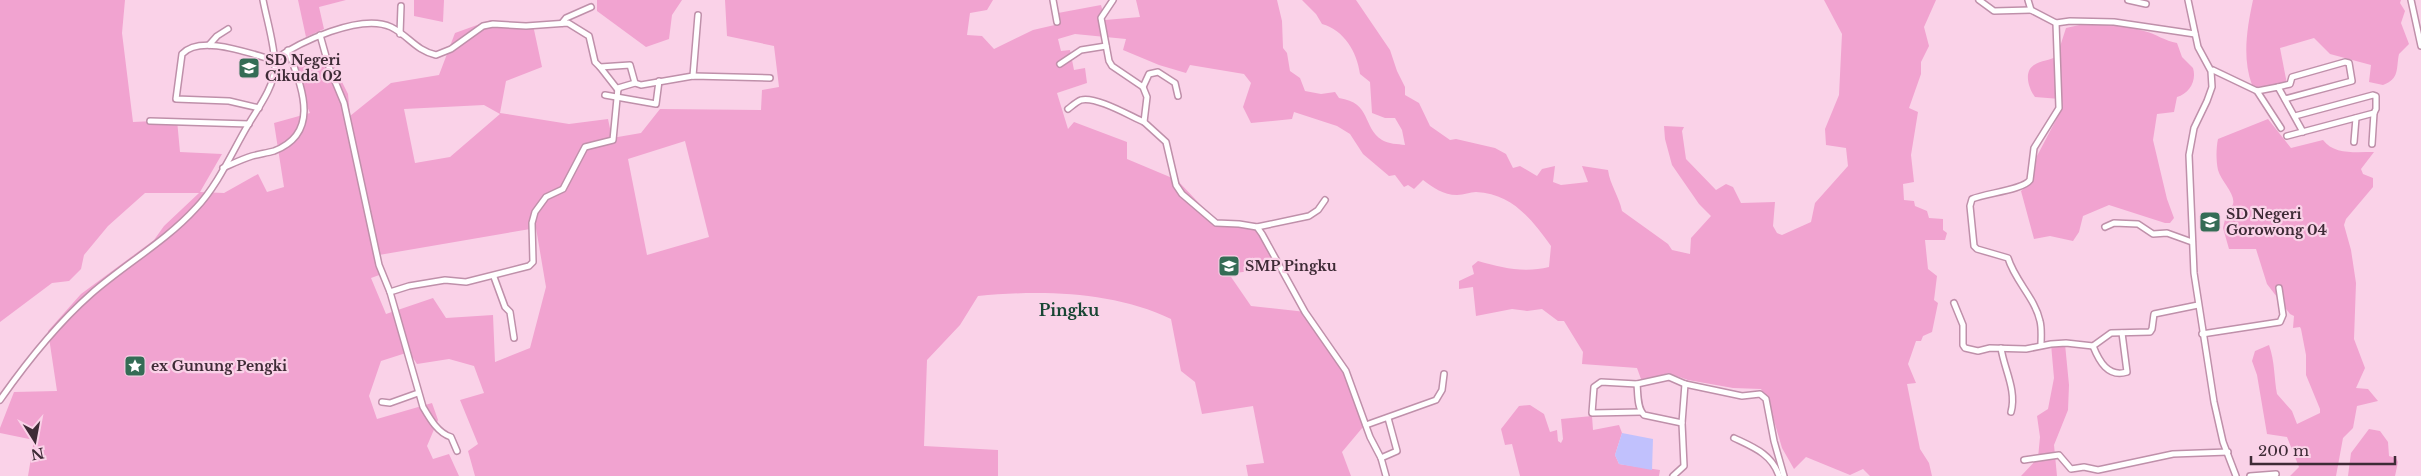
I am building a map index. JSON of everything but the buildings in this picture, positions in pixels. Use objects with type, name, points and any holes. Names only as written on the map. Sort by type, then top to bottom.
[{"type":"street","points":[[0,400],[43,345],[91,293],[177,227],[197,207],[223,168],[259,108],[272,80],[274,60],[263,0]]},
{"type":"street","points":[[1053,0],[1057,22]]},
{"type":"street","points":[[1113,0],[1101,18],[1106,46],[1112,66],[1143,87],[1147,97],[1144,122]]},
{"type":"street","points":[[1978,0],[1994,11],[2031,10],[2056,22],[2114,22],[2195,34]]},
{"type":"street","points":[[2028,0],[2031,10]]},
{"type":"street","points":[[2128,0],[2146,4]]},
{"type":"street","points":[[2188,0],[2198,47],[2211,71],[2212,87],[2208,101],[2194,128],[2189,155],[2192,242],[2198,305],[2214,402],[2223,442],[2236,476]]},
{"type":"street","points":[[2411,0],[2421,46]]},
{"type":"street","points":[[400,34],[401,6]]},
{"type":"street","points":[[562,23],[566,18],[591,7]]},
{"type":"street","points":[[693,76],[698,15]]},
{"type":"street","points":[[2041,345],[2040,319],[2014,276],[2008,258],[1977,249],[1974,246],[1970,206],[1972,199],[2024,185],[2030,180],[2034,148],[2059,108],[2056,22]]},
{"type":"street","points":[[259,108],[229,102],[176,99],[182,54],[197,46],[209,45],[274,60],[288,50],[320,35],[345,27],[375,24],[389,26],[417,48],[436,55],[451,49],[488,24],[526,26],[562,23],[573,24],[589,36],[595,62],[618,90]]},
{"type":"street","points":[[209,45],[217,36],[228,29]]},
{"type":"street","points":[[320,35],[329,66],[344,103],[379,265],[390,292],[418,393],[423,407],[433,423],[445,435],[451,437],[458,451]]},
{"type":"street","points":[[1060,64],[1081,50],[1106,46]]},
{"type":"street","points":[[223,168],[251,156],[274,151],[289,142],[297,132],[304,119],[304,95],[288,50]]},
{"type":"street","points":[[2258,91],[2290,84],[2292,77],[2345,62],[2349,63],[2352,81],[2285,98]]},
{"type":"street","points":[[600,67],[630,65],[636,83]]},
{"type":"street","points":[[2213,70],[2258,91],[2281,128]]},
{"type":"street","points":[[1143,87],[1149,74],[1158,72],[1175,83],[1178,96]]},
{"type":"street","points":[[390,292],[409,286],[445,280],[466,282],[494,277],[529,266],[533,262],[532,223],[535,212],[546,197],[563,189],[585,147],[613,140],[618,90],[621,86],[636,83],[641,85],[693,76],[770,78]]},
{"type":"street","points":[[606,95],[656,104],[659,82]]},
{"type":"street","points":[[2278,88],[2303,132]]},
{"type":"street","points":[[2295,116],[2373,94],[2376,96],[2376,110],[2374,114],[2372,144]]},
{"type":"street","points":[[1068,109],[1078,102],[1086,100],[1100,103],[1144,122],[1166,142],[1176,185],[1182,194],[1216,223],[1239,224],[1257,228],[1309,216],[1318,210],[1325,200]]},
{"type":"street","points":[[2287,136],[2374,114]]},
{"type":"street","points":[[2354,142],[2356,118]]},
{"type":"street","points":[[150,121],[249,124]]},
{"type":"street","points":[[2105,227],[2114,223],[2138,224],[2153,234],[2166,233],[2192,242]]},
{"type":"street","points":[[1257,228],[1306,312],[1346,371],[1366,425],[1381,458],[1386,476]]},
{"type":"street","points":[[494,277],[505,307],[510,312],[514,338]]},
{"type":"street","points":[[2202,334],[2280,322],[2283,315],[2279,288]]},
{"type":"street","points":[[1954,303],[1963,325],[1962,339],[1965,348],[1978,351],[2001,348],[2026,349],[2041,345],[2066,343],[2093,346],[2106,335],[2150,332],[2154,314],[2198,305]]},
{"type":"street","points":[[2093,346],[2099,363],[2104,368],[2124,374],[2127,372],[2122,333]]},
{"type":"street","points":[[2001,348],[2003,363],[2009,376],[2013,405],[2011,412]]},
{"type":"street","points":[[1366,425],[1436,400],[1442,390],[1444,374]]},
{"type":"street","points":[[1682,423],[1644,415],[1641,412],[1592,413],[1594,387],[1596,383],[1637,384],[1669,377],[1684,384],[1742,396],[1754,394],[1764,396],[1784,476]]},
{"type":"street","points":[[1637,384],[1641,412]]},
{"type":"street","points":[[1673,476],[1684,466],[1682,423],[1684,384]]},
{"type":"street","points":[[382,402],[390,402],[418,393]]},
{"type":"street","points":[[1381,458],[1397,450],[1388,418]]},
{"type":"street","points":[[1734,438],[1762,452],[1770,459],[1779,476]]},
{"type":"street","points":[[2024,460],[2059,455],[2071,468],[2084,467],[2098,473],[2173,454],[2228,452]]},
{"type":"street","points":[[2250,476],[2276,474]]},
{"type":"shaded area","points":[[0,0],[125,0],[122,33],[133,122],[177,120],[180,152],[222,154],[200,192],[224,193],[258,174],[267,192],[284,187],[274,123],[310,113],[290,68],[330,58],[348,94],[350,116],[391,83],[439,75],[455,33],[491,20],[533,25],[542,67],[506,81],[500,113],[569,124],[608,119],[612,138],[641,133],[660,109],[761,110],[762,90],[779,87],[774,46],[727,36],[725,0],[993,0],[987,10],[970,13],[967,35],[982,36],[994,49],[1033,30],[1059,24],[1058,13],[1101,5],[1105,20],[1140,17],[1136,0],[1277,0],[1282,21],[1283,48],[1287,53],[1290,71],[1300,78],[1305,91],[1321,94],[1335,92],[1339,98],[1350,101],[1362,110],[1371,129],[1382,140],[1405,145],[1402,130],[1395,118],[1385,118],[1372,113],[1370,82],[1360,74],[1356,58],[1348,43],[1337,31],[1322,24],[1316,14],[1302,0],[1356,0],[1390,50],[1405,87],[1405,95],[1419,103],[1430,126],[1450,140],[1456,139],[1495,148],[1506,154],[1513,168],[1520,166],[1537,176],[1542,169],[1555,166],[1553,182],[1561,185],[1588,182],[1582,166],[1608,170],[1622,211],[1668,244],[1672,250],[1690,254],[1691,238],[1711,216],[1699,204],[1672,165],[1665,139],[1664,126],[1684,127],[1682,131],[1686,159],[1716,190],[1726,184],[1733,187],[1741,203],[1775,202],[1773,226],[1777,233],[1782,235],[1811,222],[1815,203],[1848,166],[1846,148],[1826,145],[1825,129],[1839,95],[1842,34],[1824,0],[1936,0],[1924,27],[1929,46],[1921,62],[1921,74],[1909,108],[1918,112],[1911,155],[1914,182],[1903,184],[1904,200],[1914,201],[1915,206],[1927,211],[1929,218],[1943,219],[1943,230],[1947,233],[1945,240],[1925,240],[1928,269],[1937,276],[1934,300],[1938,303],[1932,332],[1923,336],[1921,341],[1916,341],[1908,364],[1916,383],[1907,384],[1920,449],[1929,463],[1932,476],[1870,476],[1863,469],[1850,475],[1806,457],[1794,469],[1782,448],[1768,400],[1761,389],[1733,388],[1688,380],[1668,373],[1655,378],[1641,379],[1637,368],[1582,364],[1583,352],[1564,321],[1558,321],[1542,309],[1527,311],[1512,309],[1476,316],[1473,287],[1459,289],[1459,281],[1474,274],[1472,266],[1478,261],[1514,269],[1531,270],[1549,267],[1551,246],[1536,226],[1511,203],[1501,197],[1476,192],[1460,195],[1447,194],[1423,180],[1414,189],[1408,185],[1404,187],[1395,175],[1389,176],[1363,154],[1350,134],[1337,126],[1294,112],[1292,119],[1251,123],[1243,107],[1251,83],[1244,74],[1190,65],[1186,73],[1159,65],[1123,50],[1126,39],[1075,34],[1058,39],[1061,51],[1070,50],[1074,70],[1085,68],[1087,83],[1057,93],[1068,129],[1074,122],[1127,142],[1127,159],[1177,180],[1215,220],[1257,223],[1283,266],[1229,274],[1251,306],[1306,312],[1349,378],[1363,427],[1342,452],[1351,476],[1248,476],[1246,465],[1264,463],[1253,406],[1202,414],[1195,382],[1181,371],[1171,319],[1149,310],[1101,298],[1051,293],[1026,293],[978,296],[960,325],[927,360],[924,446],[998,450],[998,476],[475,476],[468,451],[478,444],[460,400],[484,393],[474,366],[449,359],[417,364],[409,352],[381,361],[369,396],[377,419],[432,403],[438,420],[427,446],[433,459],[449,454],[459,476],[28,476],[34,440],[0,433],[0,428],[14,392],[57,391],[48,331],[81,294],[154,240],[164,226],[199,193],[145,193],[108,226],[84,255],[81,269],[69,281],[52,283],[0,322]],"holes":[[[484,105],[500,114],[450,157],[415,163],[404,109]],[[685,141],[709,237],[647,255],[628,159]],[[536,228],[546,287],[530,348],[495,362],[493,315],[446,318],[433,298],[386,314],[371,278],[385,273],[379,255]]]},
{"type":"shaded area","points":[[298,0],[346,0],[319,7],[324,29],[306,37]]},
{"type":"shaded area","points":[[414,0],[444,0],[443,22],[414,16]]},
{"type":"shaded area","points":[[597,0],[682,0],[672,15],[669,39],[646,47],[597,11]]},
{"type":"shaded area","points":[[2253,0],[2401,0],[2400,3],[2405,11],[2401,23],[2409,44],[2399,54],[2395,76],[2383,85],[2369,82],[2371,65],[2330,54],[2314,38],[2280,48],[2287,84],[2257,87],[2252,85],[2246,54],[2247,32]]},
{"type":"shaded area","points":[[2084,24],[2137,29],[2177,43],[2182,57],[2193,68],[2193,82],[2185,93],[2177,97],[2174,112],[2157,114],[2153,140],[2167,199],[2174,218],[2170,223],[2165,223],[2109,205],[2083,216],[2079,232],[2073,241],[2050,236],[2034,239],[2021,191],[2032,182],[2037,156],[2057,118],[2060,99],[2035,97],[2029,85],[2028,76],[2031,68],[2037,63],[2057,56],[2066,28]]},
{"type":"shaded area","points":[[2268,119],[2291,148],[2323,140],[2328,145],[2339,150],[2374,152],[2361,169],[2363,174],[2373,178],[2373,187],[2346,219],[2344,225],[2351,250],[2356,283],[2354,339],[2365,368],[2356,388],[2368,389],[2378,401],[2357,406],[2353,428],[2343,438],[2336,476],[2290,476],[2299,467],[2287,437],[2267,434],[2257,375],[2252,361],[2255,351],[2269,345],[2277,394],[2292,411],[2297,424],[2320,413],[2320,409],[2306,375],[2306,355],[2300,327],[2293,328],[2294,316],[2290,314],[2267,284],[2256,249],[2229,249],[2223,228],[2227,211],[2232,207],[2233,197],[2218,170],[2216,155],[2218,139]]},
{"type":"shaded area","points":[[2051,344],[2065,344],[2069,385],[2068,410],[2054,445],[2057,476],[2021,476],[2038,458],[2040,437],[2037,416],[2048,409],[2054,378]]},
{"type":"shaded area","points":[[1530,405],[1544,414],[1550,432],[1557,430],[1558,441],[1561,443],[1563,439],[1561,419],[1592,416],[1593,430],[1619,425],[1622,433],[1615,455],[1619,464],[1660,470],[1659,476],[1520,476],[1512,444],[1505,445],[1501,429],[1519,406]]},
{"type":"shaded area","points":[[2369,429],[2380,431],[2388,442],[2389,456],[2396,458],[2398,462],[2395,476],[2348,476],[2351,453]]},
{"type":"water","points":[[1622,433],[1653,439],[1652,470],[1619,464],[1615,455]]},
{"type":"place","name":"SD Negeri Cikuda 02","points":[[249,68]]},
{"type":"place","name":"SD Negeri Gorowong 04","points":[[2210,222]]},
{"type":"place","name":"SMP Pingku","points":[[1229,266]]},
{"type":"place","name":"ex Gunung Pengki","points":[[135,366]]},
{"type":"district","name":"Pingku","points":[[1069,310]]}]
